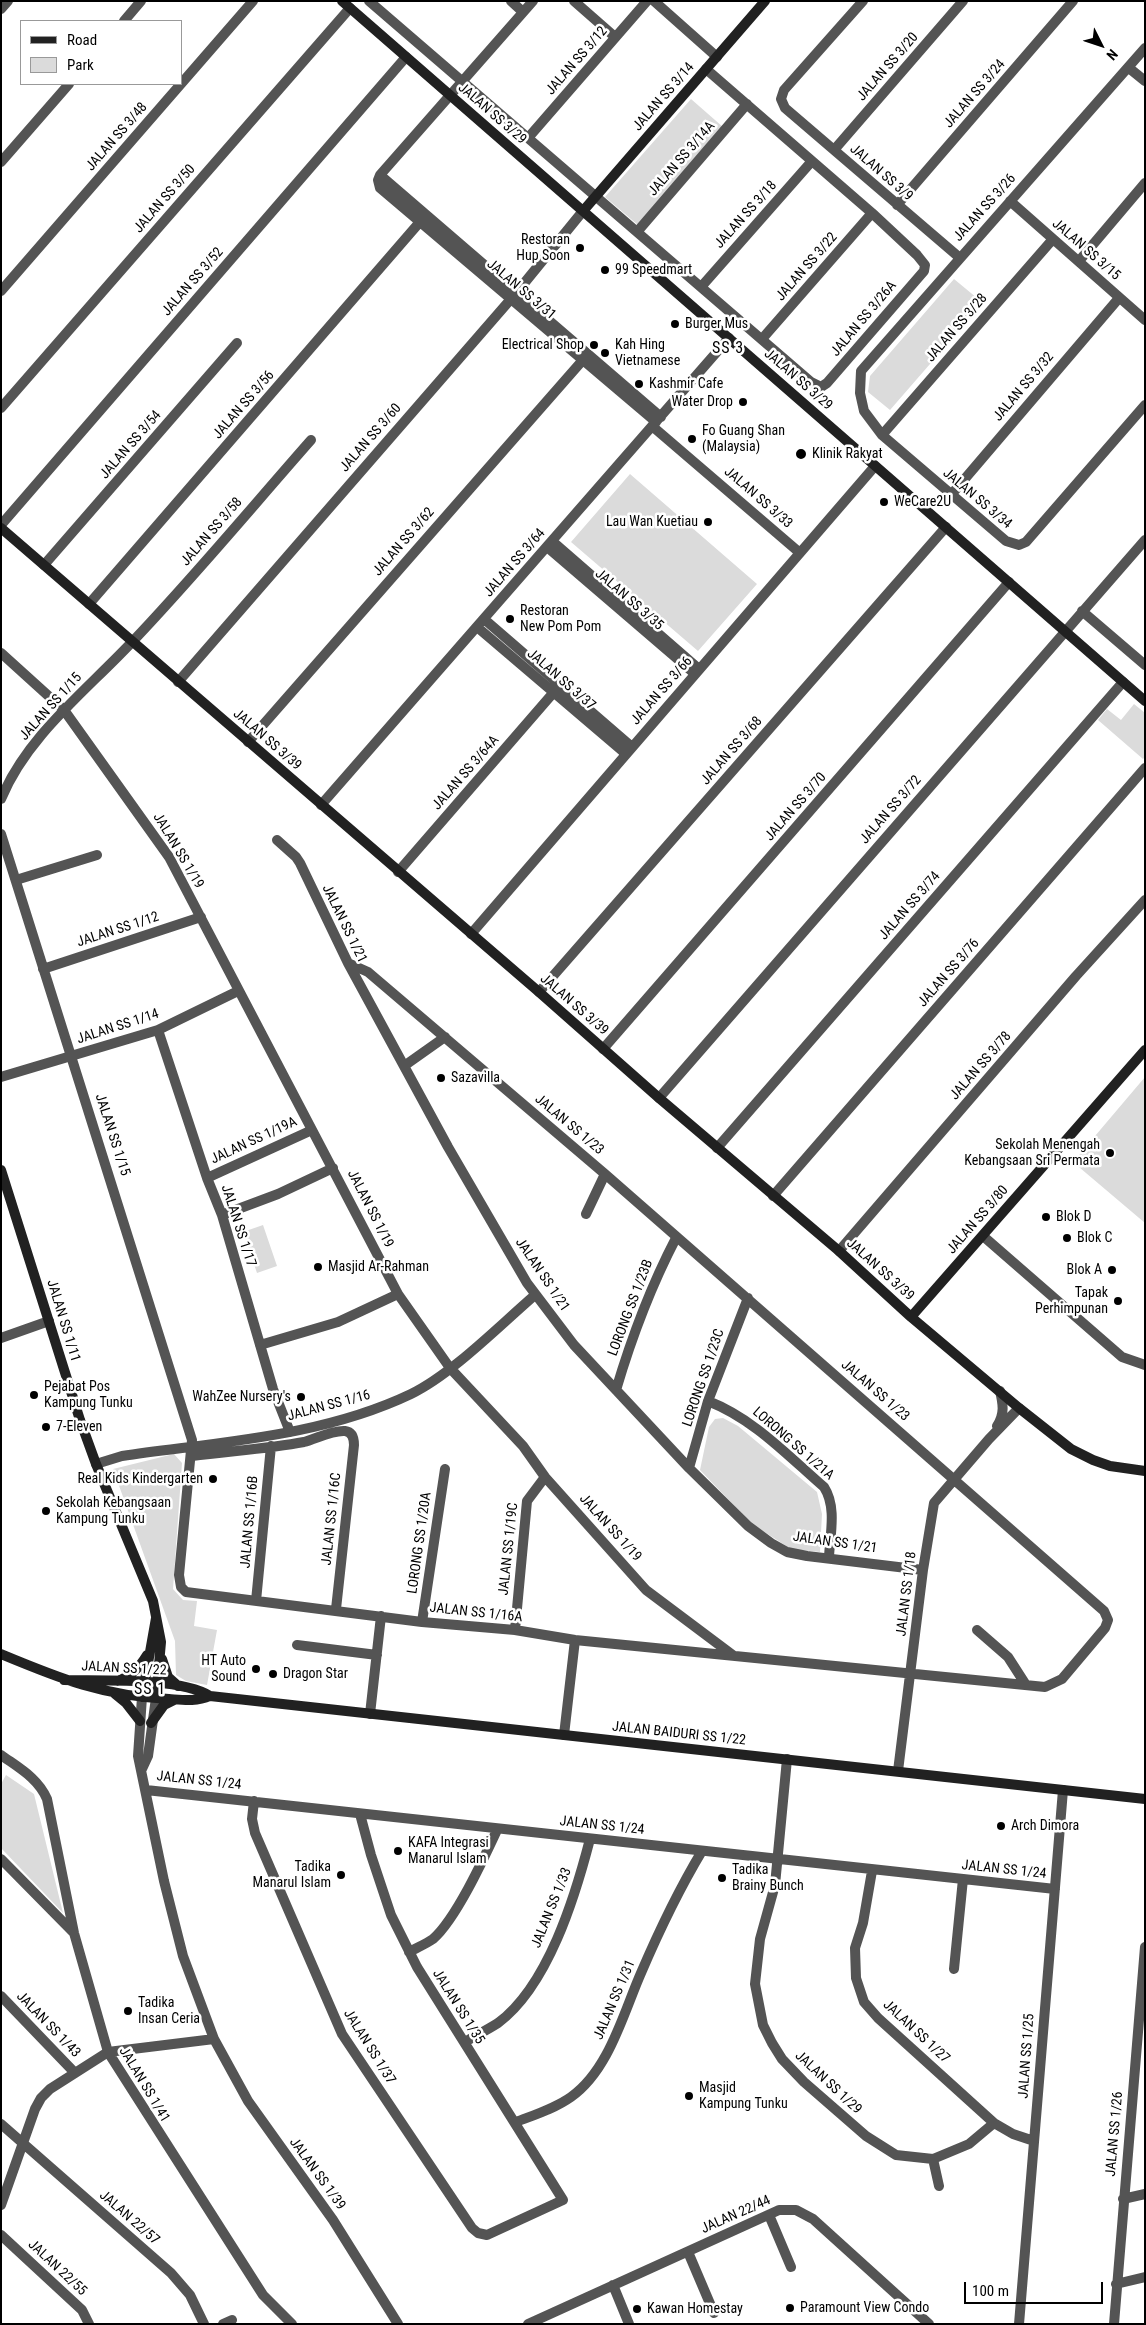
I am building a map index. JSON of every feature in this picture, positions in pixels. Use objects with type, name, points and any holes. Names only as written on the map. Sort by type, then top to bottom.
[{"type":"street","points":[[1,9],[8,1]]},
{"type":"street","points":[[125,20],[141,1]]},
{"type":"street","name":"JALAN SS 3/48","points":[[182,83],[253,1]]},
{"type":"street","name":"JALAN SS 3/26A","points":[[369,1],[811,382],[821,386],[828,383],[924,270],[925,265],[917,255],[872,214],[706,69]]},
{"type":"street","points":[[511,1],[523,12]]},
{"type":"street","points":[[380,175],[533,1]]},
{"type":"street","points":[[574,1],[615,37]]},
{"type":"street","name":"JALAN SS 3/12","points":[[528,138],[647,1]]},
{"type":"street","points":[[654,1],[717,57]]},
{"type":"street","name":"JALAN SS 3/14","points":[[583,211],[765,1]]},
{"type":"street","name":"JALAN SS 3/9","points":[[862,1],[784,90],[781,99],[785,108],[960,258]]},
{"type":"street","name":"JALAN SS 3/20","points":[[834,150],[963,1]]},
{"type":"street","name":"JALAN SS 3/24","points":[[897,204],[1073,1]]},
{"type":"street","name":"JALAN SS 3/29","points":[[346,5],[1145,701]]},
{"type":"street","name":"JALAN SS 3/50","points":[[1,408],[346,5]]},
{"type":"street","name":"JALAN SS 3/26","points":[[860,393],[861,371],[1145,48]]},
{"type":"street","name":"JALAN SS 3/52","points":[[1,526],[406,57]]},
{"type":"street","points":[[1129,68],[1145,81]]},
{"type":"street","points":[[1,162],[68,85]]},
{"type":"street","name":"JALAN SS 3/48","points":[[1,291],[180,85]]},
{"type":"street","name":"JALAN SS 3/14A","points":[[637,232],[747,104]]},
{"type":"street","name":"JALAN SS 3/18","points":[[700,287],[812,161]]},
{"type":"street","name":"JALAN SS 3/31","points":[[656,422],[514,296],[380,175],[378,180],[380,188],[419,223],[514,296],[582,361],[656,422]]},
{"type":"street","points":[[1079,261],[1145,183]]},
{"type":"street","points":[[1136,193],[1145,200]]},
{"type":"street","name":"JALAN SS 3/15","points":[[1010,201],[1145,320]]},
{"type":"street","name":"JALAN SS 3/60","points":[[178,682],[514,296],[583,211]]},
{"type":"street","name":"JALAN SS 3/22","points":[[762,339],[872,214]]},
{"type":"street","name":"JALAN SS 3/56","points":[[90,604],[419,223]]},
{"type":"street","name":"JALAN SS 3/28","points":[[882,435],[1053,239]]},
{"type":"street","name":"JALAN SS 3/32","points":[[951,495],[1119,298]]},
{"type":"street","name":"JALAN SS 3/64","points":[[321,805],[729,338]]},
{"type":"street","name":"JALAN SS 3/54","points":[[44,565],[237,343]]},
{"type":"street","name":"JALAN SS 3/62","points":[[248,742],[582,361]]},
{"type":"street","name":"JALAN SS 3/34","points":[[860,393],[864,411],[882,435],[1006,541],[1019,545],[1026,542],[1143,410]]},
{"type":"street","name":"JALAN SS 3/33","points":[[656,422],[800,553]]},
{"type":"street","name":"JALAN SS 3/58","points":[[133,642],[311,440]]},
{"type":"street","name":"JALAN SS 3/66","points":[[470,934],[875,466]]},
{"type":"street","name":"JALAN SS 3/39","points":[[1,526],[178,682],[539,992],[717,1148],[839,1251],[911,1317],[1019,1408],[1071,1449],[1092,1460],[1110,1466],[1145,1471]]},
{"type":"street","name":"JALAN SS 3/68","points":[[539,992],[946,527]]},
{"type":"street","name":"JALAN SS 3/72","points":[[659,1098],[1145,540]]},
{"type":"street","name":"JALAN SS 3/35","points":[[549,544],[697,672]]},
{"type":"street","name":"JALAN SS 3/70","points":[[603,1049],[1009,582]]},
{"type":"street","points":[[1082,611],[1145,665]]},
{"type":"street","name":"JALAN SS 3/37","points":[[480,623],[554,692],[629,751]]},
{"type":"street","name":"JALAN SS 3/37","points":[[480,623],[629,751]]},
{"type":"street","name":"JALAN SS 1/15","points":[[1,799],[19,764],[64,710],[133,642]]},
{"type":"street","name":"JALAN SS 1/19","points":[[1,653],[64,710],[169,858],[398,1294],[450,1368],[523,1446],[545,1477],[646,1590],[734,1656]]},
{"type":"street","name":"JALAN SS 3/74","points":[[717,1148],[1123,682]]},
{"type":"street","name":"JALAN SS 3/64A","points":[[398,872],[554,692]]},
{"type":"street","name":"JALAN SS 3/76","points":[[773,1196],[1145,768]]},
{"type":"street","name":"JALAN SS 1/15","points":[[1,834],[144,1284],[192,1451]]},
{"type":"street","name":"JALAN SS 1/21","points":[[277,840],[300,863],[348,963],[448,1148],[536,1295],[574,1345],[688,1468],[748,1526],[771,1543],[787,1552],[923,1570]]},
{"type":"street","points":[[16,880],[97,855]]},
{"type":"street","name":"JALAN SS 3/78","points":[[839,1251],[1076,976],[1145,900]]},
{"type":"street","name":"JALAN SS 1/12","points":[[43,970],[200,917]]},
{"type":"street","name":"JALAN SS 1/23","points":[[348,963],[368,972],[605,1174],[1104,1611],[1108,1620],[1106,1628],[1062,1679],[1045,1687],[911,1675]]},
{"type":"street","name":"JALAN SS 1/14","points":[[1,1077],[158,1030],[238,992]]},
{"type":"street","name":"JALAN SS 1/17","points":[[158,1030],[207,1178],[222,1215],[273,1389],[290,1432]]},
{"type":"street","points":[[404,1066],[445,1038]]},
{"type":"street","name":"JALAN SS 3/80","points":[[911,1317],[1145,1050]]},
{"type":"street","name":"JALAN SS 1/19A","points":[[207,1178],[312,1130]]},
{"type":"street","points":[[222,1215],[278,1194],[333,1168]]},
{"type":"street","name":"JALAN SS 1/11","points":[[1,1170],[60,1360],[96,1464],[153,1601],[160,1631],[143,1683],[142,1698]]},
{"type":"street","points":[[586,1214],[605,1174]]},
{"type":"street","points":[[983,1236],[1122,1358],[1145,1364]]},
{"type":"street","name":"LORONG SS 1/23B","points":[[616,1390],[633,1334],[654,1281],[676,1238]]},
{"type":"street","points":[[260,1345],[338,1322],[398,1294]]},
{"type":"street","name":"JALAN SS 1/16","points":[[192,1451],[290,1432],[357,1416],[412,1394],[450,1368],[536,1295]]},
{"type":"street","name":"LORONG SS 1/23C","points":[[688,1468],[708,1401],[748,1298]]},
{"type":"street","points":[[1,1338],[49,1321]]},
{"type":"street","name":"JALAN SS 1/18","points":[[988,1439],[1000,1422],[1003,1413],[1004,1404],[1000,1391]]},
{"type":"street","name":"LORONG SS 1/21A","points":[[708,1401],[727,1408],[750,1422],[824,1487],[830,1496],[831,1508],[829,1557]]},
{"type":"street","name":"JALAN SS 1/18","points":[[898,1771],[923,1570],[934,1503],[988,1439],[1019,1408]]},
{"type":"street","name":"JALAN SS 1/16","points":[[96,1464],[122,1456],[271,1446],[304,1442],[339,1432],[346,1431],[351,1433]]},
{"type":"street","name":"JALAN SS 1/16C","points":[[336,1609],[354,1445],[354,1438],[351,1433]]},
{"type":"street","name":"JALAN SS 1/16B","points":[[256,1600],[271,1446]]},
{"type":"street","name":"JALAN SS 1/16A","points":[[192,1451],[179,1575],[181,1587],[186,1592],[336,1609],[422,1622],[515,1630],[575,1640],[911,1675]]},
{"type":"street","name":"LORONG SS 1/20A","points":[[422,1622],[445,1469]]},
{"type":"street","name":"JALAN SS 1/19C","points":[[515,1630],[526,1501],[545,1477]]},
{"type":"street","points":[[370,1714],[381,1616]]},
{"type":"street","points":[[976,1630],[1008,1657],[1026,1685]]},
{"type":"street","points":[[564,1735],[575,1640]]},
{"type":"street","points":[[297,1645],[377,1655]]},
{"type":"street","points":[[117,1682],[131,1675],[155,1649],[168,1677],[179,1686]]},
{"type":"street","name":"JALAN SS 1/11","points":[[155,1649],[156,1698]]},
{"type":"street","name":"JALAN SS 1/22","points":[[1,1654],[64,1680],[114,1693],[142,1698],[200,1701],[210,1696]]},
{"type":"street","name":"JALAN SS 1/22","points":[[64,1680],[157,1683],[200,1690],[210,1696]]},
{"type":"street","points":[[114,1693],[126,1703],[140,1721]]},
{"type":"street","name":"JALAN BAIDURI SS 1/22","points":[[210,1696],[1145,1799]]},
{"type":"street","name":"JALAN SS 1/39","points":[[142,1698],[138,1756],[164,1881],[183,1956],[214,2039],[248,2101],[333,2220],[398,2324]]},
{"type":"street","name":"JALAN SS 1/39","points":[[142,1769],[148,1756],[151,1723],[156,1698]]},
{"type":"street","points":[[151,1723],[164,1705],[175,1700]]},
{"type":"street","name":"JALAN SS 1/29","points":[[787,1759],[775,1885],[760,1939],[755,1984],[763,2025],[782,2059],[804,2082],[866,2136],[896,2154],[910,2158],[933,2159],[969,2144],[994,2123]]},
{"type":"street","name":"JALAN SS 1/41","points":[[3,1760],[33,1778],[42,1788],[47,1799],[74,1933],[108,2052],[263,2295],[292,2324]]},
{"type":"street","name":"JALAN SS 1/24","points":[[146,1790],[497,1830],[778,1858],[1055,1889]]},
{"type":"street","name":"JALAN SS 1/25","points":[[1019,2324],[1063,1790]]},
{"type":"street","name":"JALAN SS 1/37","points":[[254,1801],[252,1819],[255,1834],[342,2034],[472,2228],[478,2233],[487,2235],[563,2200]]},
{"type":"street","name":"JALAN SS 1/35","points":[[360,1814],[371,1855],[391,1915],[409,1952],[450,2023],[465,2042],[563,2200]]},
{"type":"street","points":[[409,1952],[432,1939],[446,1923],[485,1857],[497,1830]]},
{"type":"street","name":"JALAN SS 1/33","points":[[465,2042],[498,2023],[519,2002],[537,1976],[560,1931],[580,1875],[590,1839]]},
{"type":"street","name":"JALAN SS 1/31","points":[[516,2122],[547,2110],[572,2097],[590,2078],[607,2054],[675,1896],[702,1851]]},
{"type":"street","points":[[1,1859],[74,1933]]},
{"type":"street","name":"JALAN SS 1/27","points":[[872,1870],[863,1923],[856,1948],[856,1978],[864,2002],[878,2018],[994,2123],[1013,2134],[1034,2141]]},
{"type":"street","points":[[954,1969],[963,1879]]},
{"type":"street","name":"JALAN SS 1/26","points":[[1114,2324],[1145,1947]]},
{"type":"street","name":"JALAN SS 1/43","points":[[1,1996],[75,2072]]},
{"type":"street","points":[[1,2206],[41,2098],[75,2072],[108,2052],[214,2039]]},
{"type":"street","name":"JALAN 22/57","points":[[1,2124],[171,2273],[190,2295],[204,2324]]},
{"type":"street","points":[[933,2159],[939,2186]]},
{"type":"street","points":[[1123,2199],[1145,2194]]},
{"type":"street","name":"JALAN 22/44","points":[[528,2324],[779,2210],[796,2210],[804,2212],[929,2324]]},
{"type":"street","points":[[769,2215],[791,2267]]},
{"type":"street","name":"JALAN 22/55","points":[[1,2235],[76,2304],[89,2324]]},
{"type":"street","points":[[688,2252],[714,2313]]},
{"type":"street","points":[[1116,2284],[1145,2277]]},
{"type":"street","points":[[613,2285],[630,2324]]},
{"type":"green space","points":[[691,99],[723,127],[638,225],[605,197]]},
{"type":"green space","points":[[954,279],[983,303],[890,410],[868,392],[870,376]]},
{"type":"green space","points":[[630,474],[757,584],[698,651],[571,542]]},
{"type":"green space","points":[[1134,704],[1145,713],[1145,757],[1143,759],[1098,720],[1107,709],[1121,720]]},
{"type":"green space","points":[[1145,1077],[1145,1223],[1073,1162]]},
{"type":"green space","points":[[263,1225],[277,1266],[257,1273],[243,1232]]},
{"type":"green space","points":[[723,1418],[738,1426],[817,1492],[822,1514],[820,1552],[791,1549],[752,1524],[700,1470],[709,1427],[715,1419]]},
{"type":"green space","points":[[174,1454],[182,1463],[173,1589],[183,1600],[197,1601],[194,1626],[217,1630],[207,1685],[186,1681],[176,1675],[175,1641],[113,1469]]},
{"type":"green space","points":[[6,1775],[34,1794],[63,1913],[1,1848],[1,1784]]},
{"type":"place","name":"Restoran Hup Soon","points":[[580,248]]},
{"type":"place","name":"99 Speedmart","points":[[605,270]]},
{"type":"place","name":"Burger Mus","points":[[675,324]]},
{"type":"place","name":"Electrical Shop","points":[[594,345]]},
{"type":"place","name":"Kah Hing Vietnamese","points":[[605,353]]},
{"type":"place","name":"Kashmir Cafe","points":[[639,384]]},
{"type":"place","name":"Water Drop","points":[[743,402]]},
{"type":"place","name":"Fo Guang Shan (Malaysia)","points":[[692,439]]},
{"type":"place","name":"Klinik Rakyat","points":[[801,454]]},
{"type":"place","name":"WeCare2U","points":[[884,502]]},
{"type":"place","name":"Lau Wan Kuetiau","points":[[708,522]]},
{"type":"place","name":"Restoran New Pom Pom","points":[[510,619]]},
{"type":"place","name":"Sazavilla","points":[[441,1078]]},
{"type":"place","name":"Sekolah Menengah Kebangsaan Sri Permata","points":[[1110,1153]]},
{"type":"place","name":"Blok D","points":[[1046,1217]]},
{"type":"place","name":"Blok C","points":[[1067,1238]]},
{"type":"place","name":"Masjid Ar-Rahman","points":[[318,1267]]},
{"type":"place","name":"Blok A","points":[[1112,1270]]},
{"type":"place","name":"Tapak Perhimpunan","points":[[1118,1301]]},
{"type":"place","name":"Pejabat Pos Kampung Tunku","points":[[34,1395]]},
{"type":"place","name":"WahZee Nursery's","points":[[301,1397]]},
{"type":"place","name":"7-Eleven","points":[[46,1427]]},
{"type":"place","name":"Real Kids Kindergarten","points":[[213,1479]]},
{"type":"place","name":"Sekolah Kebangsaan Kampung Tunku","points":[[46,1511]]},
{"type":"place","name":"HT Auto Sound","points":[[256,1669]]},
{"type":"place","name":"Dragon Star","points":[[273,1674]]},
{"type":"place","name":"Arch Dimora","points":[[1001,1826]]},
{"type":"place","name":"KAFA Integrasi Manarul Islam","points":[[398,1851]]},
{"type":"place","name":"Tadika Manarul Islam","points":[[341,1875]]},
{"type":"place","name":"Tadika Brainy Bunch","points":[[722,1878]]},
{"type":"place","name":"Tadika Insan Ceria","points":[[128,2011]]},
{"type":"place","name":"Masjid Kampung Tunku","points":[[689,2096]]},
{"type":"place","name":"Paramount View Condo","points":[[790,2308]]},
{"type":"place","name":"Kawan Homestay","points":[[637,2309]]},
{"type":"district","name":"SS 3","points":[[728,349]]},
{"type":"district","name":"SS 1","points":[[150,1690]]}]
